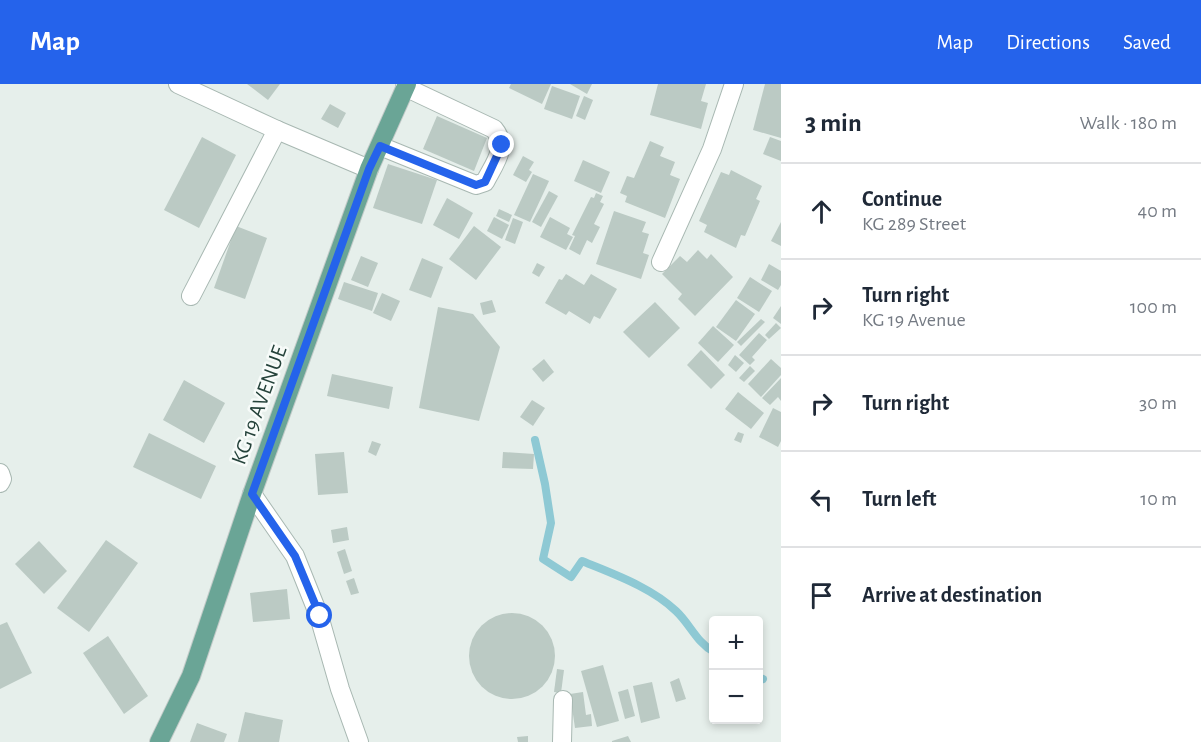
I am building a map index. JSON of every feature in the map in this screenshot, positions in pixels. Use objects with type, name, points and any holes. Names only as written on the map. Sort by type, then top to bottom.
[{"type":"main road","name":"KG 19 AVENUE","points":[[159,742],[190,676],[252,494],[369,169],[406,85]]},
{"type":"street","points":[[178,84],[369,169]]},
{"type":"street","points":[[661,262],[712,149],[734,84]]},
{"type":"street","points":[[380,146],[476,185],[485,182],[502,145],[500,136],[494,129],[406,85]]},
{"type":"street","points":[[191,296],[277,130]]},
{"type":"street","points":[[0,473],[2,479],[0,483]]},
{"type":"street","points":[[252,494],[295,556],[320,616],[340,689],[359,742]]},
{"type":"street","points":[[562,742],[563,700]]},
{"type":"building","points":[[247,84],[280,84],[268,100]]},
{"type":"building","points":[[511,84],[551,84],[542,104],[509,88]]},
{"type":"building","points":[[570,84],[592,84],[587,94]]},
{"type":"building","points":[[658,84],[706,84],[701,101],[708,103],[701,129],[650,115]]},
{"type":"building","points":[[765,84],[781,84],[781,138],[753,130]]},
{"type":"building","points":[[552,86],[580,96],[572,119],[544,109]]},
{"type":"building","points":[[584,96],[593,100],[585,120],[576,116]]},
{"type":"building","points":[[330,104],[346,113],[338,128],[321,119]]},
{"type":"building","points":[[437,116],[487,138],[474,171],[423,149]]},
{"type":"building","points":[[202,137],[236,155],[199,228],[164,210]]},
{"type":"building","points":[[770,137],[781,141],[781,161],[763,154]]},
{"type":"building","points":[[650,141],[664,147],[660,156],[675,162],[670,175],[680,179],[665,218],[625,202],[627,196],[620,193],[627,176],[634,178]]},
{"type":"building","points":[[523,156],[534,162],[529,170],[532,172],[526,182],[513,175]]},
{"type":"building","points":[[583,160],[610,172],[601,193],[574,181]]},
{"type":"building","points":[[388,164],[437,180],[422,224],[373,208]]},
{"type":"building","points":[[731,170],[762,186],[756,199],[760,201],[745,236],[741,235],[736,248],[704,232],[707,225],[699,221],[721,172],[729,175]]},
{"type":"building","points":[[533,174],[549,181],[530,222],[514,215]]},
{"type":"building","points":[[549,191],[558,196],[541,227],[532,222]]},
{"type":"building","points":[[596,193],[603,196],[600,202],[604,204],[594,224],[600,227],[592,243],[587,240],[580,255],[569,249],[575,236],[572,235],[591,197],[594,198]]},
{"type":"building","points":[[447,198],[473,213],[459,239],[433,225]]},
{"type":"building","points":[[499,209],[512,215],[509,222],[496,216]]},
{"type":"building","points":[[614,211],[646,222],[642,232],[649,234],[643,253],[649,255],[641,279],[596,264]]},
{"type":"building","points":[[494,217],[509,225],[502,239],[487,231]]},
{"type":"building","points":[[550,217],[570,228],[567,234],[573,237],[566,250],[540,237]]},
{"type":"building","points":[[513,218],[523,222],[515,244],[505,240]]},
{"type":"building","points":[[781,222],[781,246],[771,241]]},
{"type":"building","points":[[236,226],[267,238],[245,299],[214,288]]},
{"type":"building","points":[[474,226],[501,247],[476,280],[449,259]]},
{"type":"building","points":[[698,250],[707,259],[711,254],[733,277],[695,316],[678,299],[682,294],[662,274],[680,256],[687,262]]},
{"type":"building","points":[[361,256],[378,263],[368,287],[351,280]]},
{"type":"building","points":[[422,258],[443,267],[431,298],[409,290]]},
{"type":"building","points":[[537,263],[545,267],[539,277],[532,273]]},
{"type":"building","points":[[769,264],[781,271],[781,285],[778,290],[761,280]]},
{"type":"building","points":[[566,274],[584,285],[591,274],[617,289],[600,319],[594,316],[590,324],[569,311],[566,315],[545,303],[559,279],[562,280]]},
{"type":"building","points":[[750,277],[772,291],[759,312],[737,298]]},
{"type":"building","points":[[344,282],[378,293],[372,311],[338,299]]},
{"type":"building","points":[[382,293],[400,301],[391,321],[373,313]]},
{"type":"building","points":[[492,300],[496,312],[483,315],[480,303]]},
{"type":"building","points":[[736,300],[755,314],[736,341],[716,327]]},
{"type":"building","points":[[655,302],[680,328],[649,358],[623,332]]},
{"type":"building","points":[[781,306],[781,324],[773,318]]},
{"type":"building","points":[[438,307],[473,314],[500,347],[479,421],[419,408]]},
{"type":"building","points":[[761,319],[765,322],[741,346],[737,342]]},
{"type":"building","points":[[776,323],[781,328],[769,339],[765,335]]},
{"type":"building","points":[[713,326],[734,345],[718,362],[698,343]]},
{"type":"building","points":[[759,333],[767,340],[752,357],[755,360],[750,365],[739,355]]},
{"type":"building","points":[[701,350],[725,375],[711,389],[687,365]]},
{"type":"building","points":[[735,355],[744,363],[736,372],[728,365]]},
{"type":"building","points":[[544,359],[554,372],[543,382],[532,369]]},
{"type":"building","points":[[771,359],[781,368],[781,375],[761,397],[748,384]]},
{"type":"building","points":[[750,366],[755,371],[744,382],[739,378]]},
{"type":"building","points":[[332,374],[393,387],[389,409],[327,396]]},
{"type":"building","points":[[781,378],[781,401],[778,397],[770,405],[762,398]]},
{"type":"building","points":[[184,380],[225,403],[204,443],[163,420]]},
{"type":"building","points":[[738,392],[764,413],[751,429],[725,409]]},
{"type":"building","points":[[532,400],[545,408],[533,426],[520,417]]},
{"type":"building","points":[[773,408],[781,412],[781,441],[778,447],[759,437]]},
{"type":"building","points":[[738,432],[744,434],[741,443],[734,440]]},
{"type":"building","points":[[149,433],[216,466],[201,499],[133,467]]},
{"type":"building","points":[[372,441],[381,444],[376,456],[368,452]]},
{"type":"building","points":[[344,452],[348,493],[318,495],[315,454]]},
{"type":"building","points":[[503,452],[534,454],[533,469],[502,468]]},
{"type":"building","points":[[347,527],[349,540],[333,543],[331,530]]},
{"type":"building","points":[[106,540],[138,563],[89,632],[57,608]]},
{"type":"building","points":[[39,541],[67,571],[44,594],[15,564]]},
{"type":"building","points":[[345,549],[352,571],[344,574],[337,552]]},
{"type":"building","points":[[354,578],[359,593],[351,595],[346,581]]},
{"type":"building","points":[[287,589],[290,619],[253,622],[250,593]]},
{"type":"building","points":[[512,613],[528,617],[542,626],[551,640],[555,656],[551,672],[542,686],[528,695],[512,699],[496,695],[482,686],[473,672],[469,656],[473,640],[482,626],[496,617]]},
{"type":"building","points":[[7,622],[32,673],[0,689],[0,625]]},
{"type":"building","points":[[108,636],[148,696],[124,714],[83,653]]},
{"type":"building","points":[[603,665],[619,721],[597,727],[581,671]]},
{"type":"building","points":[[557,669],[564,670],[561,693],[554,692]]},
{"type":"building","points":[[679,678],[686,699],[676,702],[670,682]]},
{"type":"building","points":[[652,682],[660,718],[641,723],[633,686]]},
{"type":"building","points":[[628,689],[635,716],[625,719],[618,692]]},
{"type":"building","points":[[583,692],[586,715],[591,714],[592,726],[575,728],[570,694]]},
{"type":"building","points":[[245,712],[283,720],[279,742],[238,742]]},
{"type":"building","points":[[197,723],[227,734],[224,742],[190,742]]},
{"type":"building","points":[[528,736],[528,742],[518,742],[517,737]]},
{"type":"building","points":[[628,736],[631,742],[612,742],[612,741]]},
{"type":"waterway","points":[[535,440],[551,523],[543,559],[571,577],[582,561],[643,588],[676,611],[709,649]]},
{"type":"route","points":[[320,616],[295,556],[252,494],[369,169],[380,146],[476,185],[485,182],[502,145]]}]
